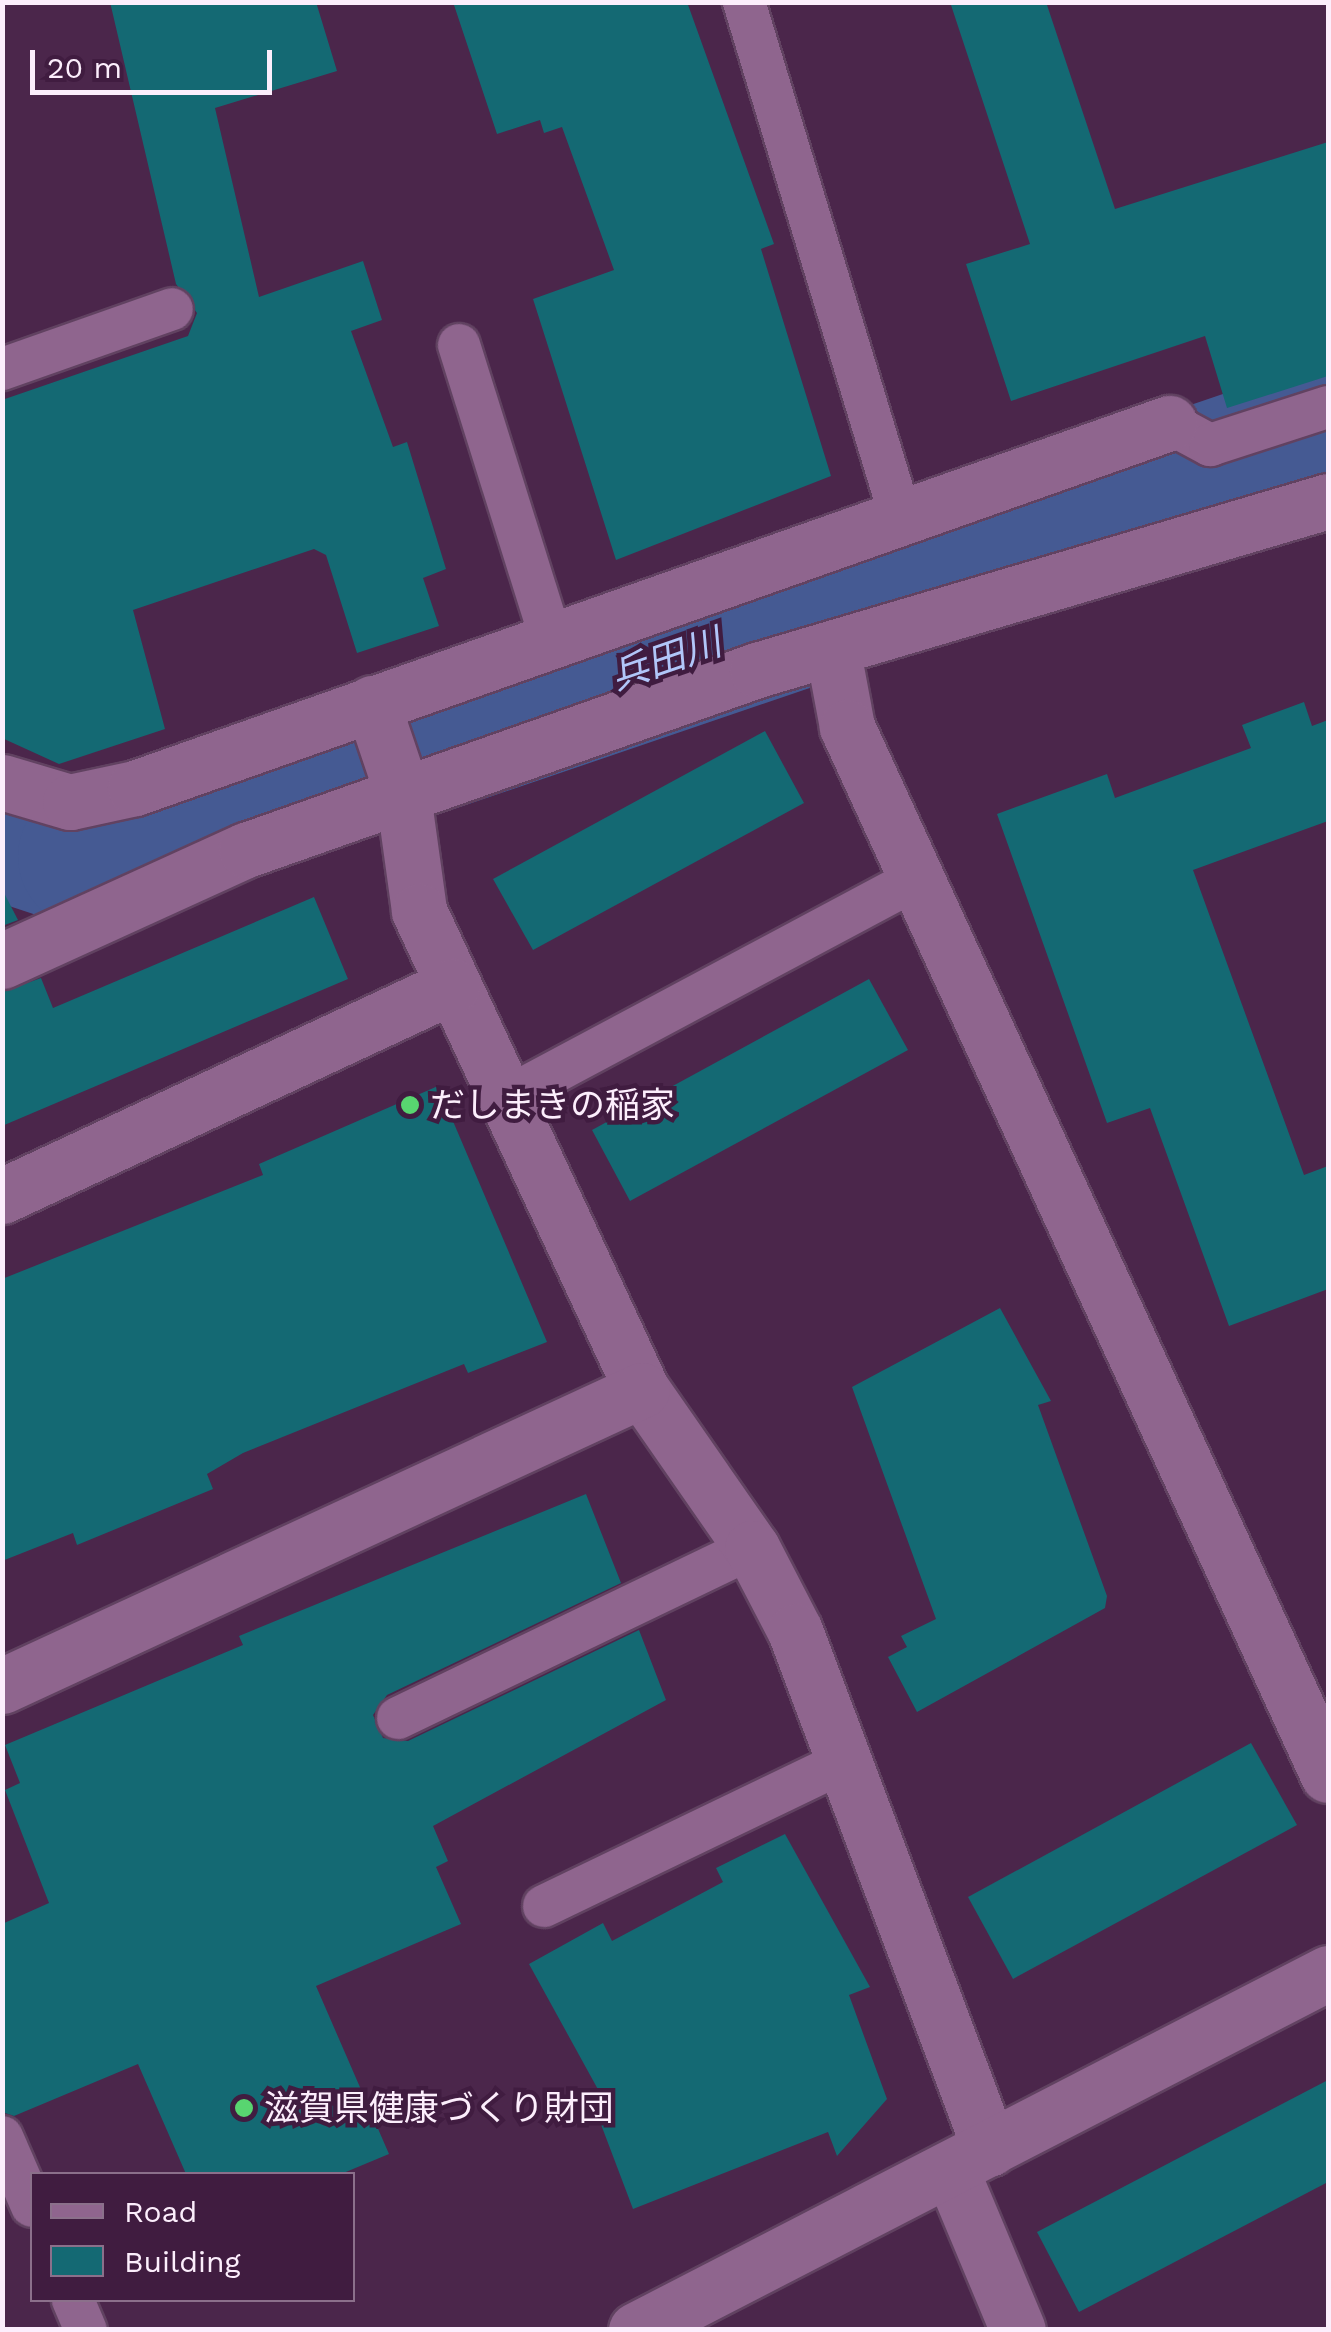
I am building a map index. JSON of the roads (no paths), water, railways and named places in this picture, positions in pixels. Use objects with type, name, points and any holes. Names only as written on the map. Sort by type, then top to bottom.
[{"type":"street","points":[[2,961],[246,850],[387,749],[552,640],[1169,423]]},
{"type":"street","points":[[2,782],[70,802],[387,749],[834,652],[1328,501]]},
{"type":"street","points":[[834,652],[846,727],[1328,1775]]},
{"type":"street","points":[[387,749],[419,912],[642,1390],[752,1548],[795,1631],[843,1762],[971,2160],[1018,2330]]},
{"type":"street","points":[[2,1196],[454,986]]},
{"type":"street","points":[[2,1686],[642,1390]]},
{"type":"street","points":[[636,2330],[1328,1973]]},
{"type":"lane","points":[[744,2],[901,518]]},
{"type":"lane","points":[[2,369],[172,310]]},
{"type":"lane","points":[[458,345],[552,640]]},
{"type":"lane","points":[[1169,423],[1210,445],[1328,407]]},
{"type":"lane","points":[[506,1098],[917,879]]},
{"type":"lane","points":[[398,1718],[752,1548]]},
{"type":"lane","points":[[544,1906],[843,1762]]},
{"type":"lane","points":[[2,2137],[30,2201]]},
{"type":"lane","points":[[74,2302],[86,2330]]},
{"type":"waterway","name":"兵田川","points":[[2,827],[90,856],[1328,434]]},
{"type":"place","name":"だしまきの稲家","points":[[410,1105]]},
{"type":"place","name":"滋賀県健康づくり財団","points":[[244,2108]]}]
